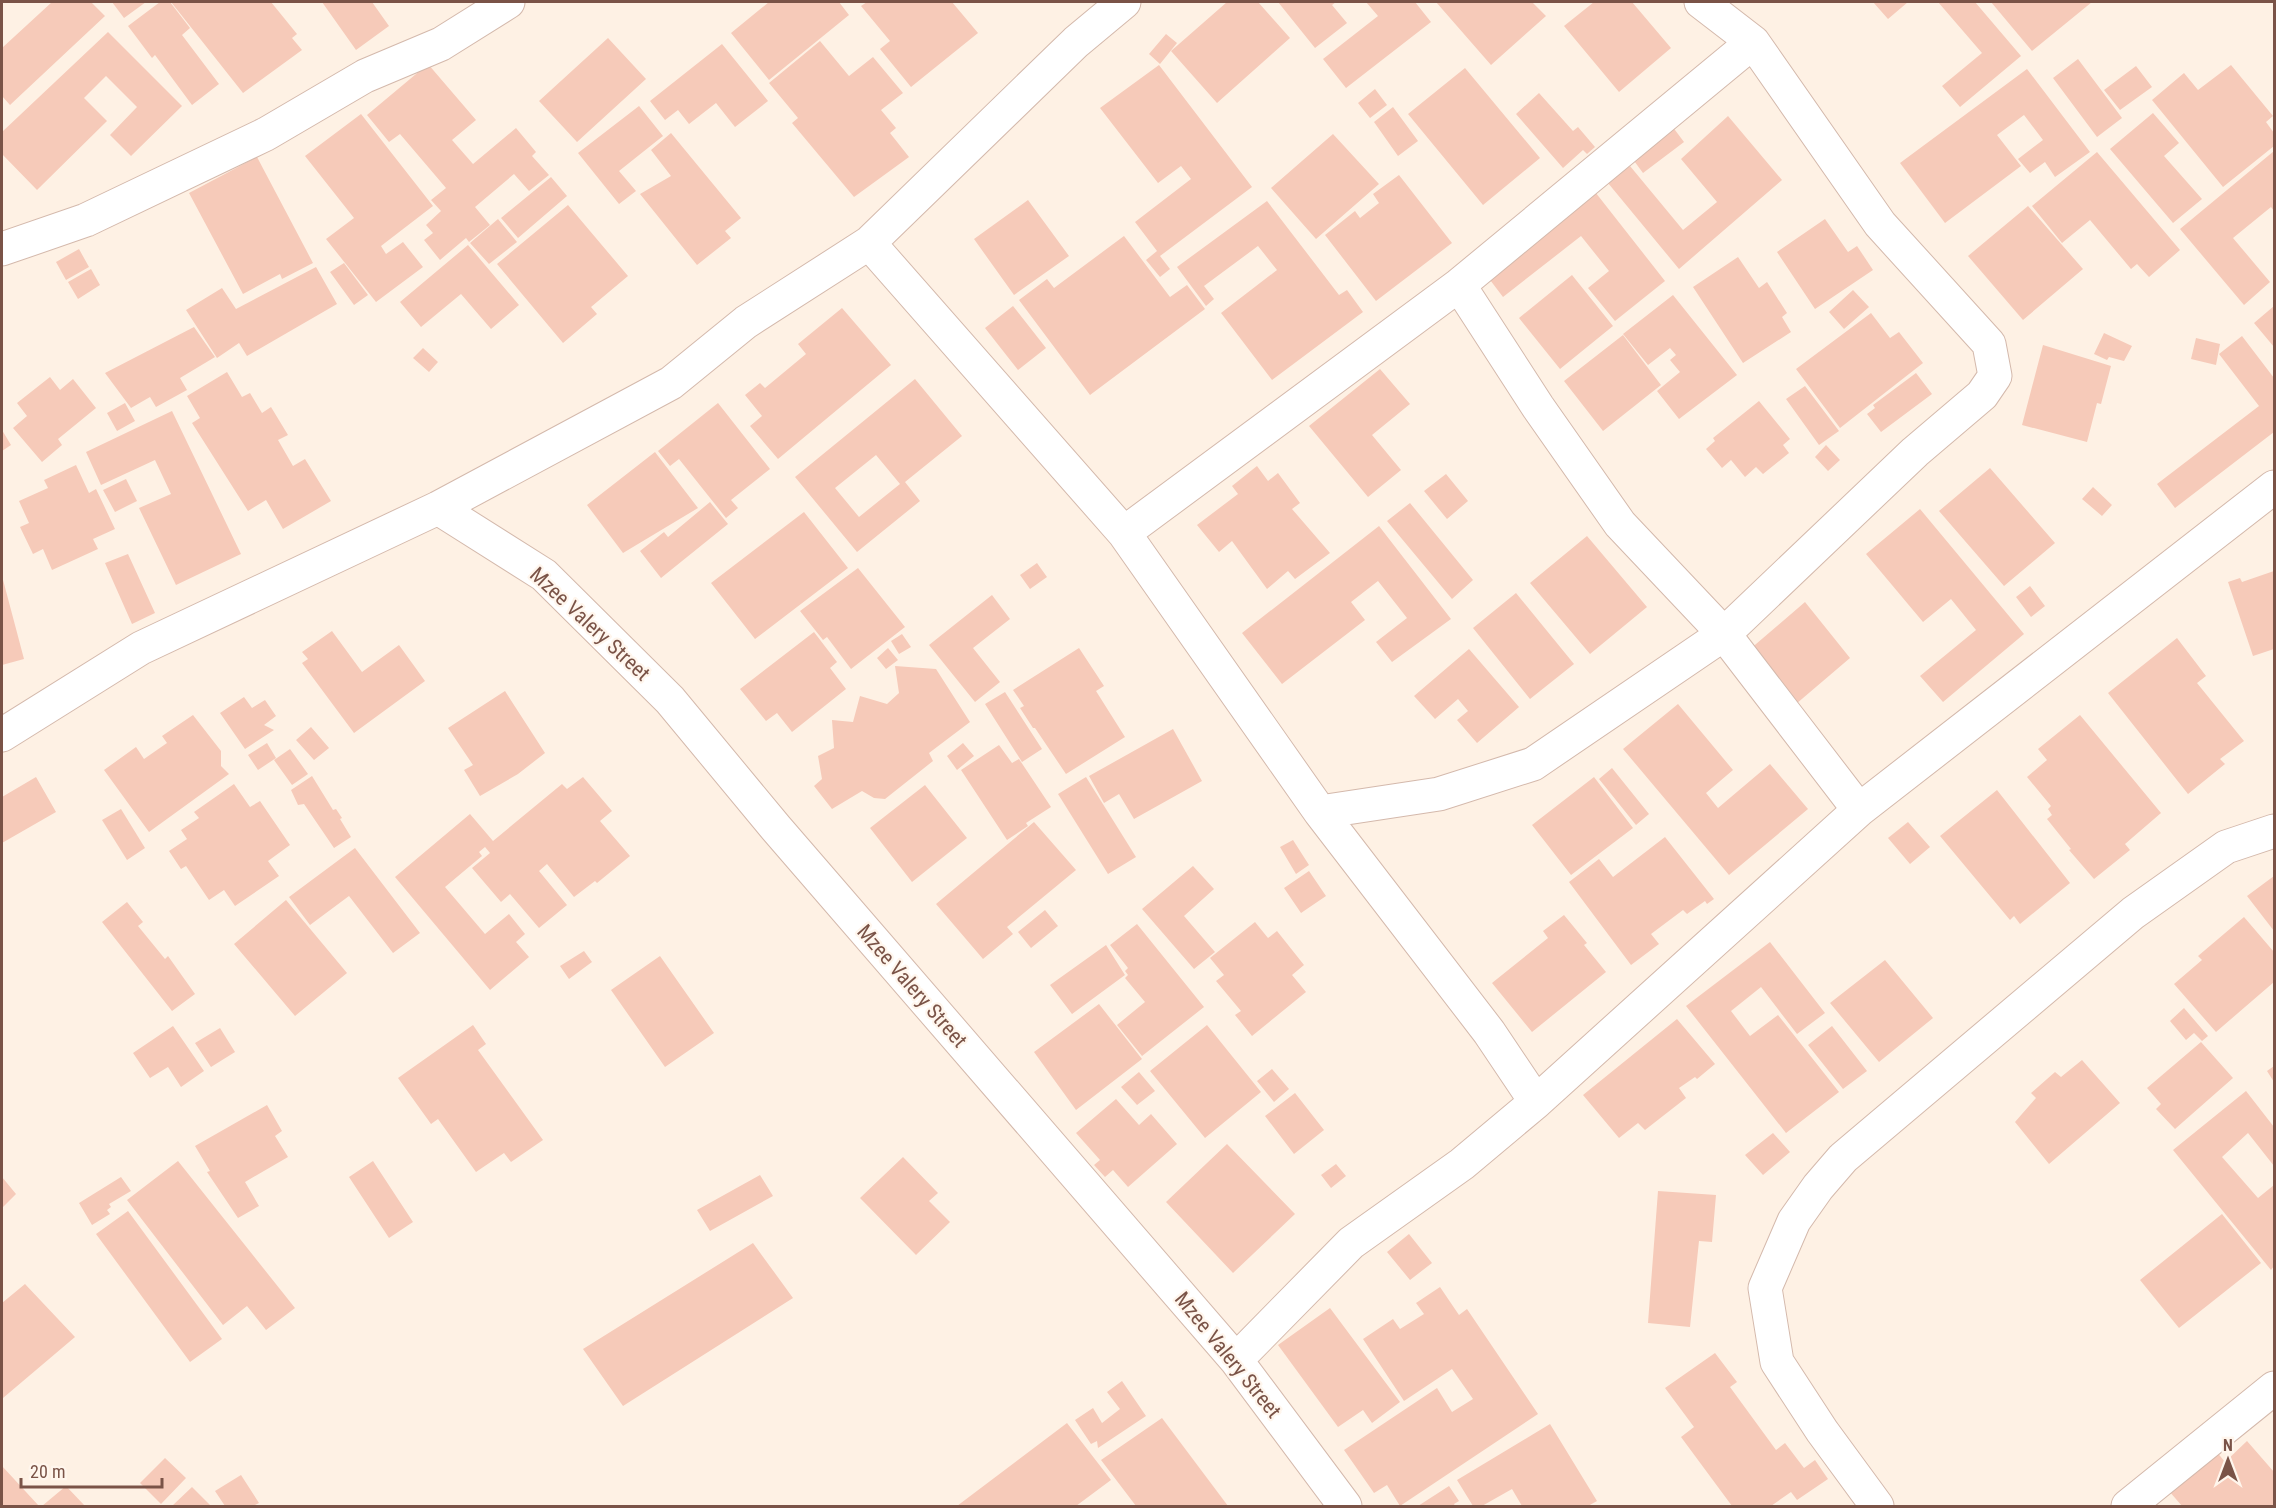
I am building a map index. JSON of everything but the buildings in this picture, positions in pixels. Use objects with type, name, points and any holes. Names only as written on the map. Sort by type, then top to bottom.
[{"type":"street","points":[[5,242],[86,220],[266,134],[365,76],[441,44],[508,2]]},
{"type":"street","points":[[2,735],[141,648],[438,508],[672,383],[746,322],[869,243],[1076,42],[1124,2]]},
{"type":"street","points":[[1320,812],[1439,794],[1533,764],[1724,634],[1915,452],[1982,395],[1995,375],[1989,344],[1880,224],[1753,42],[1701,2]]},
{"type":"street","points":[[1124,533],[1459,285],[1753,42]]},
{"type":"street","points":[[869,243],[1124,533],[1320,812],[1489,1032],[1536,1102]]},
{"type":"street","points":[[1459,285],[1538,407],[1620,524],[1724,634],[1859,810]]},
{"type":"street","points":[[1236,1360],[1352,1243],[1462,1164],[1536,1102],[1859,810],[2274,487]]},
{"type":"street","name":"Mzee Valery Street","points":[[438,508],[544,575],[670,700],[776,828],[1236,1360],[1345,1506]]},
{"type":"street","points":[[1877,1506],[1822,1431],[1777,1362],[1765,1288],[1794,1221],[1818,1187],[1843,1158],[2133,914],[2226,847],[2274,831]]},
{"type":"street","points":[[2128,1506],[2274,1388]]}]
